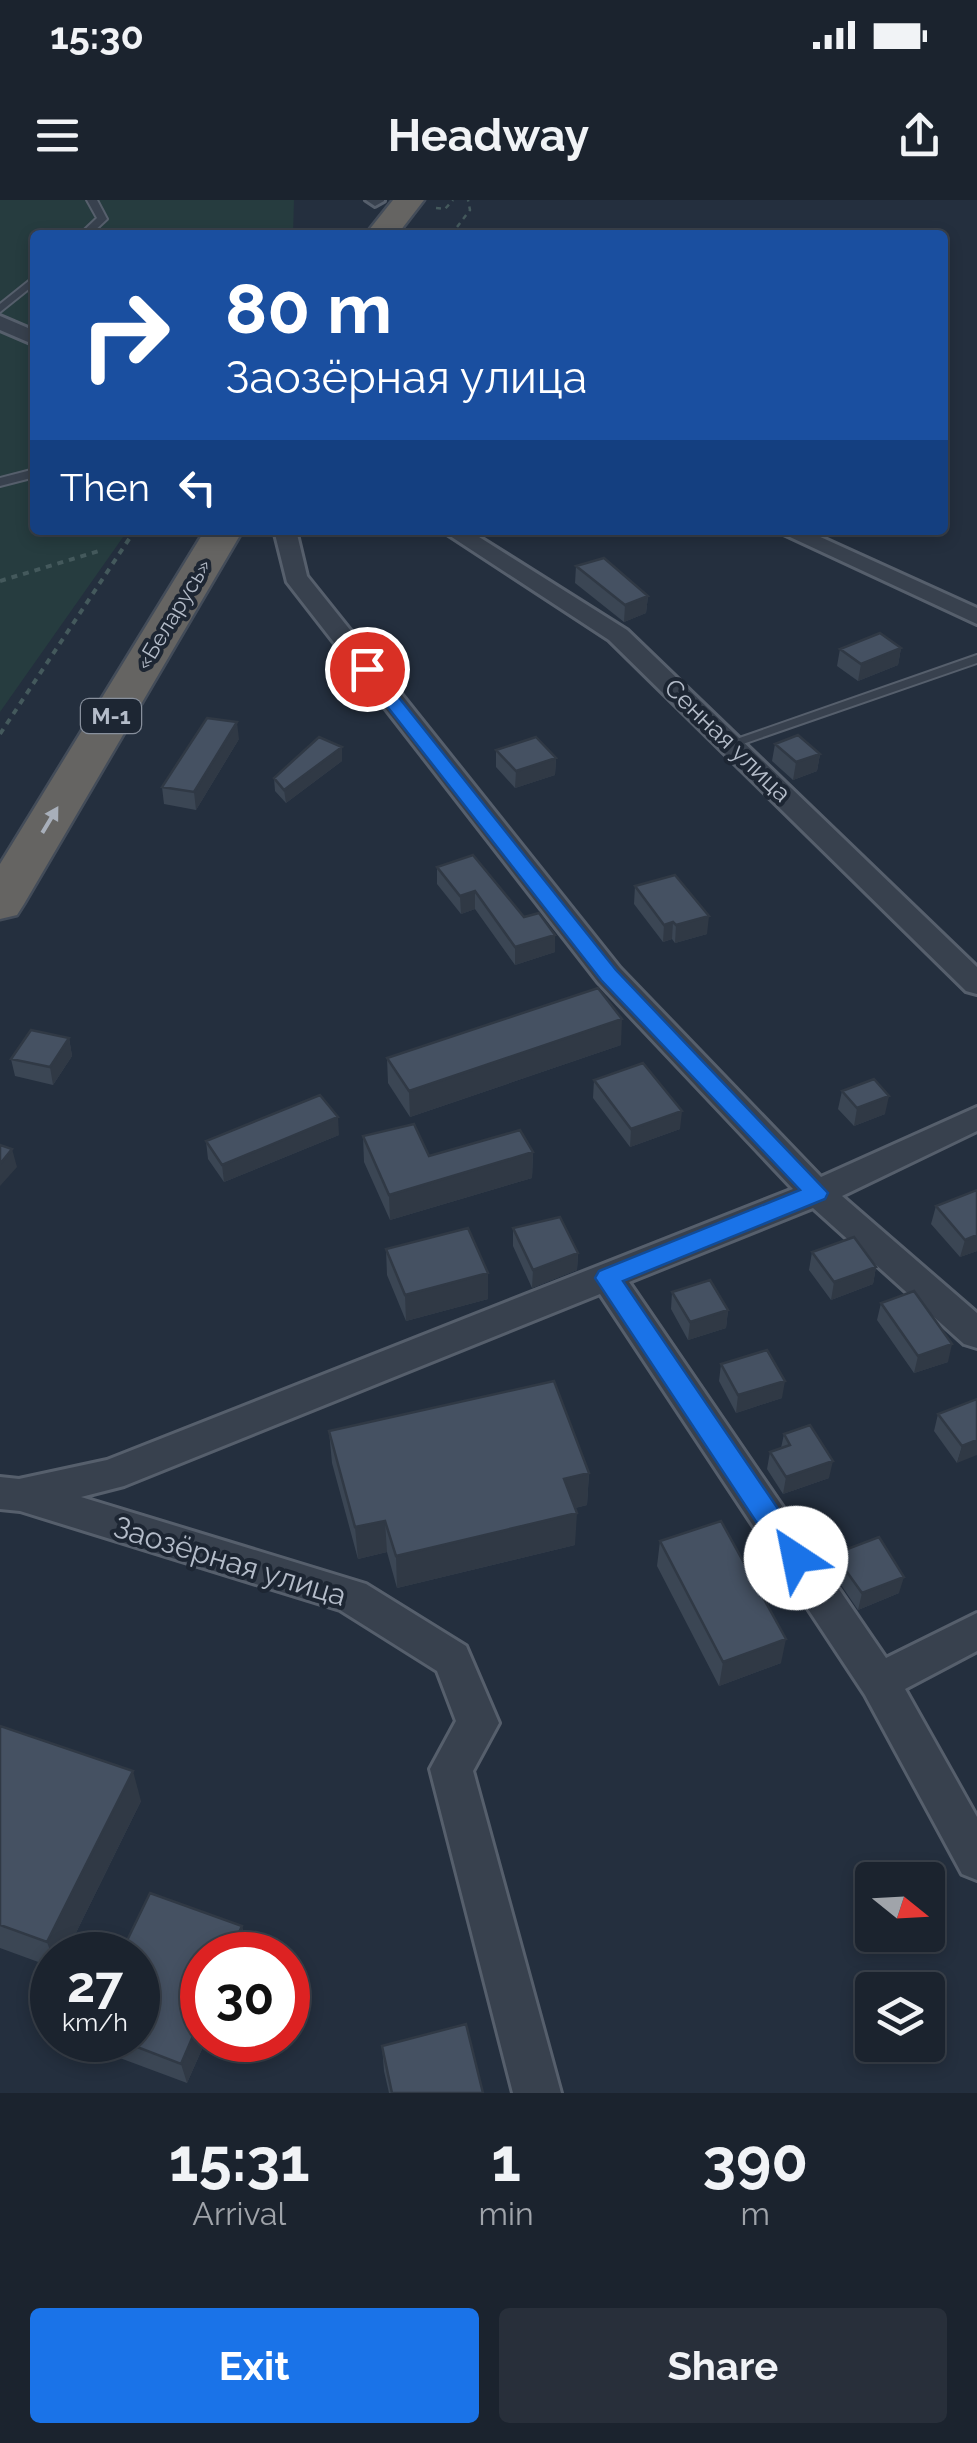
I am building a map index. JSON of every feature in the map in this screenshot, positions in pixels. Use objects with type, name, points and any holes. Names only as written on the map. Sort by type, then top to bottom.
[{"type":"highway","points":[[386,230],[410,200]]},
{"type":"highway","points":[[414,230],[437,200]]},
{"type":"highway","name":"«Беларусь»","points":[[0,839],[187,535]]},
{"type":"highway","name":"«Беларусь»","points":[[0,904],[221,535]]},
{"type":"street","points":[[0,322],[30,337]]},
{"type":"street","points":[[286,535],[295,577],[609,975],[816,1193],[977,1334]]},
{"type":"street","name":"Сенная улица","points":[[460,535],[618,635],[977,984]]},
{"type":"street","points":[[797,535],[977,617]]},
{"type":"street","name":"Заозёрная улица","points":[[9,1494],[111,1476],[816,1193],[977,1118]]},
{"type":"street","points":[[608,1278],[879,1682],[977,1860]]},
{"type":"street","name":"Заозёрная улица","points":[[9,1494],[352,1596],[452,1659],[478,1722],[451,1769],[537,2093]]},
{"type":"street","points":[[879,1682],[977,1631]]},
{"type":"lane","points":[[89,230],[102,218],[92,200]]},
{"type":"lane","points":[[0,310],[30,283]]},
{"type":"lane","points":[[0,482],[30,473]]},
{"type":"lane","points":[[732,742],[977,659]]},
{"type":"path","points":[[455,230],[470,210],[468,200]]},
{"type":"path","points":[[0,734],[132,535]]},
{"type":"path","points":[[0,582],[99,551]]},
{"type":"green space","points":[[0,200],[294,200],[293,230],[30,230],[30,535],[124,535],[0,712]]},
{"type":"building","points":[[604,558],[648,596],[625,605],[576,566]]},
{"type":"building","points":[[880,633],[901,648],[861,664],[840,649]]},
{"type":"building","points":[[207,718],[237,722],[194,792],[162,787]]},
{"type":"building","points":[[798,735],[820,754],[796,762],[775,744]]},
{"type":"building","points":[[319,737],[342,747],[284,790],[274,778]]},
{"type":"building","points":[[536,737],[556,758],[516,771],[496,750]]},
{"type":"building","points":[[473,855],[524,917],[539,913],[555,935],[515,947],[475,891],[460,896],[437,867]]},
{"type":"building","points":[[675,875],[709,916],[664,925],[635,886]]},
{"type":"building","points":[[598,988],[622,1019],[409,1091],[387,1058]]},
{"type":"building","points":[[31,1030],[69,1038],[50,1067],[11,1059]]},
{"type":"building","points":[[643,1063],[682,1111],[631,1129],[594,1080]]},
{"type":"building","points":[[874,1079],[889,1096],[857,1108],[842,1091]]},
{"type":"building","points":[[320,1095],[338,1117],[222,1165],[206,1141]]},
{"type":"building","points":[[414,1124],[429,1156],[520,1130],[533,1152],[389,1195],[363,1136]]},
{"type":"building","points":[[0,1145],[12,1149],[0,1164]]},
{"type":"building","points":[[977,1190],[977,1235],[965,1240],[936,1206]]},
{"type":"building","points":[[560,1217],[578,1253],[533,1270],[513,1228]]},
{"type":"building","points":[[468,1228],[488,1273],[405,1295],[386,1249]]},
{"type":"building","points":[[854,1237],[876,1267],[834,1282],[812,1252]]},
{"type":"building","points":[[710,1280],[728,1310],[690,1322],[672,1292]]},
{"type":"building","points":[[914,1291],[952,1344],[918,1356],[881,1303]]},
{"type":"building","points":[[767,1350],[785,1381],[738,1395],[721,1364]]},
{"type":"building","points":[[554,1381],[589,1473],[564,1479],[577,1513],[396,1556],[385,1521],[355,1527],[329,1431]]},
{"type":"building","points":[[977,1399],[977,1440],[962,1446],[938,1414]]},
{"type":"building","points":[[810,1425],[833,1461],[786,1477],[770,1452],[790,1445],[784,1434]]},
{"type":"building","points":[[721,1521],[786,1639],[723,1662],[660,1541]]},
{"type":"building","points":[[879,1537],[904,1577],[862,1593],[834,1554]]},
{"type":"building","points":[[0,1726],[133,1771],[52,1932],[30,1932],[30,1936],[0,1925]]},
{"type":"building","points":[[150,1893],[242,1926],[239,1932],[180,1932],[181,2064],[160,2056],[160,1932],[131,1932]]},
{"type":"building","points":[[466,2024],[483,2093],[392,2093],[382,2046]]},
{"type":"route","points":[[367,669],[609,975],[816,1193],[608,1278],[796,1558]]}]
